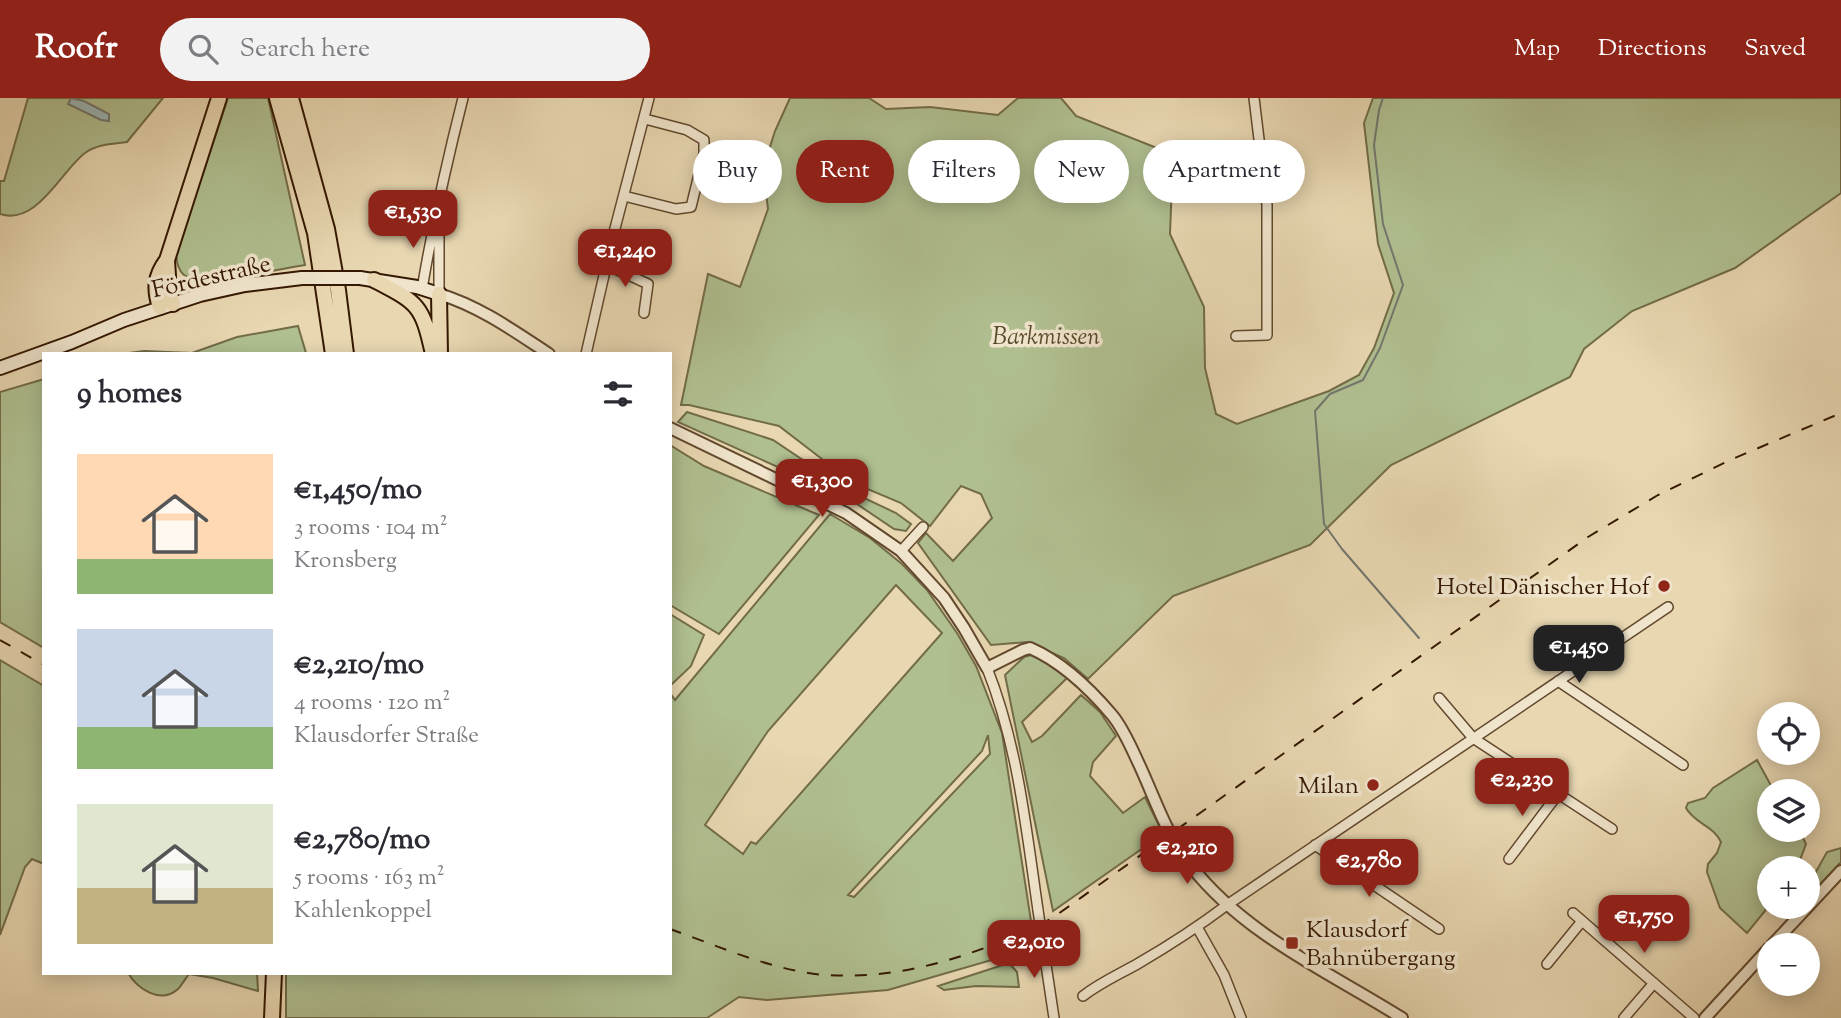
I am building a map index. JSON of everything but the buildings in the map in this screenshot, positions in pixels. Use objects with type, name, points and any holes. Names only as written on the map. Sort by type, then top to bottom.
[{"type":"highway","points":[[166,306],[156,296],[159,272],[167,260],[219,98]]},
{"type":"highway","points":[[277,98],[315,233],[333,352]]},
{"type":"highway","points":[[291,98],[327,229],[345,352]]},
{"type":"highway","points":[[367,279],[414,303],[425,319],[433,352]]},
{"type":"highway","points":[[425,319],[429,307],[439,294]]},
{"type":"highway","points":[[439,294],[440,352]]},
{"type":"highway","points":[[272,1018],[274,975]]},
{"type":"main road","name":"Fördestraße","points":[[43,352],[166,306],[234,288],[302,278],[367,279],[439,294]]},
{"type":"main road","name":"Fördestraße","points":[[0,368],[42,352]]},
{"type":"street","points":[[422,289],[431,234],[463,98]]},
{"type":"street","points":[[586,352],[649,98]]},
{"type":"street","points":[[1236,336],[1268,335],[1267,205],[1254,98]]},
{"type":"street","points":[[624,196],[676,209],[691,207],[704,154],[704,140],[687,130],[645,119]]},
{"type":"street","points":[[436,220],[439,235],[439,294],[455,299],[503,325],[546,352]]},
{"type":"street","points":[[607,265],[648,284],[644,313]]},
{"type":"street","points":[[672,429],[846,513],[901,551],[944,598],[964,628],[987,668],[1011,737],[1054,1018]]},
{"type":"street","points":[[901,551],[923,527]]},
{"type":"street","points":[[1083,996],[1101,982],[1137,964],[1197,927],[1668,607]]},
{"type":"street","points":[[987,668],[1030,648],[1061,666],[1114,717],[1175,844],[1192,868],[1227,905],[1240,918],[1273,940],[1402,1018]]},
{"type":"street","points":[[1558,681],[1682,765]]},
{"type":"street","points":[[1439,698],[1473,738],[1612,829]]},
{"type":"street","points":[[1509,859],[1558,794]]},
{"type":"street","points":[[1315,845],[1439,929]]},
{"type":"street","points":[[1784,933],[1841,871]]},
{"type":"street","points":[[1573,913],[1694,1018]]},
{"type":"street","points":[[1547,964],[1583,921]]},
{"type":"street","points":[[1197,927],[1224,975],[1241,1018]]},
{"type":"street","points":[[1705,1018],[1757,962]]},
{"type":"street","points":[[1624,1018],[1654,983]]},
{"type":"green space","points":[[28,98],[163,98],[127,142],[90,150],[76,161],[37,205],[13,216],[0,214],[0,181],[4,181]]},
{"type":"green space","points":[[228,98],[268,98],[305,265],[206,279],[192,278],[180,271],[176,255]]},
{"type":"green space","name":"Barkmissen","points":[[790,98],[869,98],[886,109],[930,107],[998,115],[1018,98],[1061,98],[1076,116],[1143,142],[1143,203],[1171,203],[1170,234],[1204,307],[1205,368],[1216,414],[1237,424],[1329,391],[1359,375],[1374,348],[1394,293],[1378,244],[1364,123],[1373,98],[1841,98],[1841,193],[1735,268],[1632,311],[1584,349],[1570,377],[1391,465],[1310,545],[1173,596],[1088,679],[1064,658],[1027,642],[991,645],[918,543],[926,533],[953,561],[992,518],[981,494],[961,486],[930,526],[901,503],[853,483],[779,426],[681,405],[708,274],[740,287],[768,209],[767,203],[782,203],[782,140],[772,140]]},
{"type":"green space","points":[[298,326],[306,352],[195,352],[237,337]]},
{"type":"green space","points":[[42,380],[42,647],[0,622],[0,392]]},
{"type":"green space","points":[[687,412],[773,440],[849,491],[896,513],[911,524],[906,531],[894,529],[851,500],[678,422]]},
{"type":"green space","points":[[672,446],[704,466],[819,515],[719,634],[672,606]]},
{"type":"green space","points":[[830,514],[870,538],[902,564],[927,590],[957,633],[976,666],[1002,733],[1031,921],[1016,931],[1009,955],[888,990],[767,1000],[739,997],[707,1018],[286,1018],[286,975],[672,975],[672,696],[675,700]],"holes":[[[896,585],[942,633],[756,844],[751,842],[743,854],[705,825],[768,731]],[[988,735],[990,754],[854,897],[848,895],[982,751]]]},
{"type":"green space","points":[[672,615],[704,635],[691,666],[672,684]]},
{"type":"green space","points":[[1031,655],[1067,678],[1022,722],[1032,742],[1042,736],[1081,695],[1100,712],[1116,736],[1093,762],[1090,776],[1123,813],[1145,797],[1163,834],[1053,911],[1005,675],[1024,657]]},
{"type":"green space","points":[[0,660],[42,685],[42,863],[32,859],[25,867],[0,935]]},
{"type":"green space","points":[[1757,760],[1757,765],[1760,765],[1767,779],[1757,779],[1757,842],[1806,844],[1802,856],[1757,856],[1758,919],[1747,933],[1720,908],[1707,872],[1708,864],[1717,853],[1721,842],[1714,832],[1686,808],[1688,803],[1705,798],[1713,788]]},
{"type":"green space","points":[[1841,848],[1841,862],[1820,884],[1820,865],[1827,852]]},
{"type":"green space","points":[[1009,963],[1017,972],[1019,987],[976,986],[944,990],[938,986]]},
{"type":"green space","points":[[130,975],[188,975],[171,994],[150,993]]},
{"type":"green space","points":[[195,975],[257,975],[258,991]]},
{"type":"water","points":[[71,98],[84,101],[109,114],[109,121],[101,120],[68,104]]},
{"type":"waterway","points":[[1383,98],[1374,145],[1383,224],[1403,285],[1380,348],[1363,380],[1330,394],[1315,411],[1324,524],[1342,549],[1419,638]]},
{"type":"railway","points":[[672,930],[786,969],[825,975],[913,969],[969,953],[1024,932],[1051,919],[1588,537],[1658,495],[1730,460],[1841,413]]},
{"type":"railway","points":[[0,640],[42,664]]},
{"type":"place","name":"Hotel Dänischer Hof","points":[[1664,586]]},
{"type":"place","name":"Milan","points":[[1373,785]]},
{"type":"place","name":"Klausdorf Bahnübergang","points":[[1292,943]]}]
